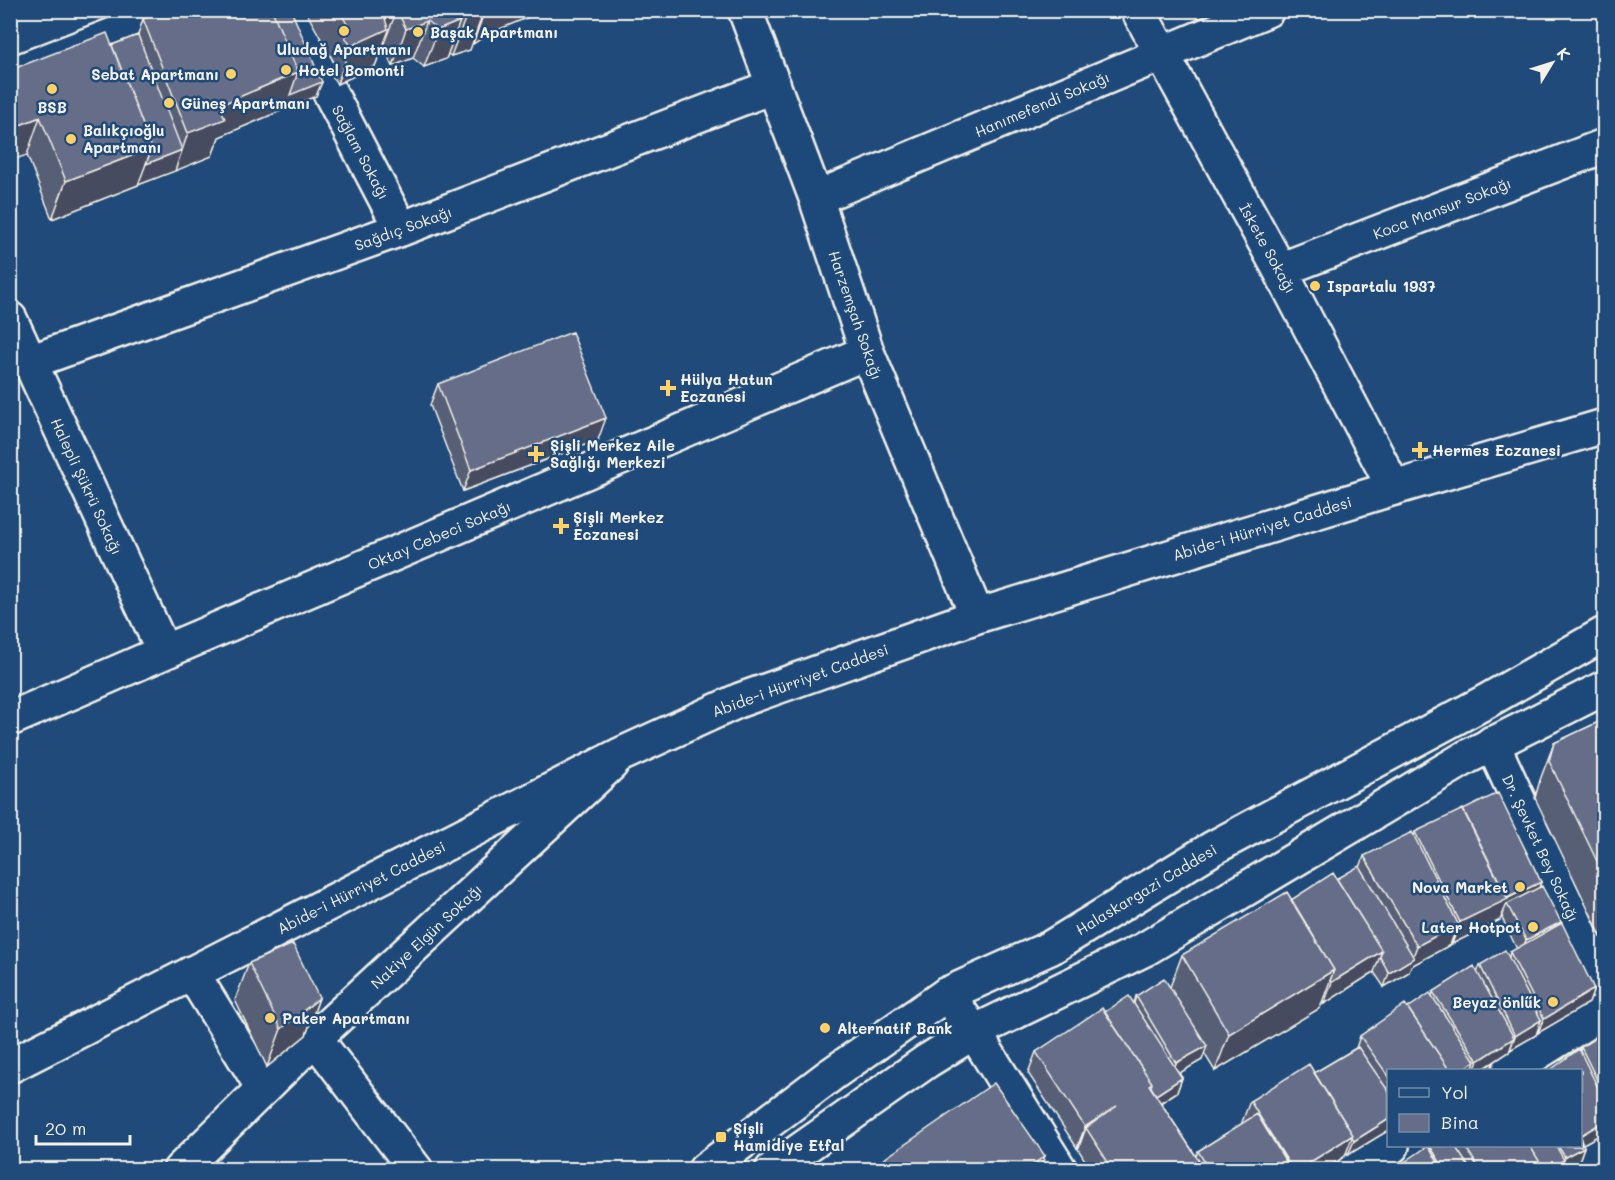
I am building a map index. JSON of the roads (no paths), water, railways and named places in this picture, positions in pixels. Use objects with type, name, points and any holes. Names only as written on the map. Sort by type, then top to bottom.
[{"type":"street","points":[[10,75],[178,10]]},
{"type":"street","name":"Sağlam Sokağı","points":[[287,10],[401,229]]},
{"type":"street","name":"İskete Sokağı","points":[[1138,10],[1280,270],[1394,488]]},
{"type":"street","name":"Hanımefendi Sokağı","points":[[816,198],[1267,10]]},
{"type":"street","name":"Harzemşah Sokağı","points":[[754,14],[774,86],[816,198],[867,352],[977,616]]},
{"type":"street","name":"Sağdıç Sokağı","points":[[30,362],[401,229],[774,86]]},
{"type":"street","name":"Koca Mansur Sokağı","points":[[1280,270],[1605,146]]},
{"type":"street","name":"Halepli Şükrü Sokağı","points":[[10,319],[164,652]]},
{"type":"street","name":"Oktay Cebeci Sokağı","points":[[10,719],[867,352]]},
{"type":"street","name":"Abide-i Hürriyet Caddesi","points":[[10,1066],[622,754],[740,700],[977,616],[1605,426]]},
{"type":"street","name":"Halaskargazi Caddesi","points":[[705,1170],[832,1074],[947,994],[1050,948],[1213,848],[1485,702],[1605,634]]},
{"type":"street","points":[[772,1170],[927,1061],[974,1032],[1145,949],[1492,743],[1605,688]]},
{"type":"street","name":"Dr. Şevket Bey Sokağı","points":[[1492,743],[1605,985]]},
{"type":"street","name":"Nakiye Elgün Sokağı","points":[[180,1170],[315,1038],[622,754]]},
{"type":"street","points":[[192,973],[263,1088]]},
{"type":"street","points":[[947,994],[974,1032],[1060,1170]]},
{"type":"street","points":[[1513,1069],[1605,1011]]},
{"type":"street","points":[[315,1038],[416,1170]]},
{"type":"street","points":[[1354,1170],[1390,1147]]},
{"type":"place","name":"Uludağ Apartmanı","points":[[344,31]]},
{"type":"place","name":"Başak Apartmanı","points":[[418,32]]},
{"type":"place","name":"Hotel Bomonti","points":[[286,70]]},
{"type":"place","name":"Sebat Apartmanı","points":[[231,74]]},
{"type":"place","name":"BSB","points":[[52,89]]},
{"type":"place","name":"Güneş Apartmanı","points":[[169,103]]},
{"type":"place","name":"Balıkçıoğlu Apartmanı","points":[[71,139]]},
{"type":"place","name":"Ispartalu 1937","points":[[1315,286]]},
{"type":"place","name":"Hülya Hatun Eczanesi","points":[[668,388]]},
{"type":"place","name":"Hermes Eczanesi","points":[[1420,450]]},
{"type":"place","name":"Şişli Merkez Aile Sağlığı Merkezi","points":[[536,454]]},
{"type":"place","name":"Şişli Merkez Eczanesi","points":[[561,526]]},
{"type":"place","name":"Nova Market","points":[[1520,887]]},
{"type":"place","name":"Later Hotpot","points":[[1533,927]]},
{"type":"place","name":"Beyaz önlűk","points":[[1553,1002]]},
{"type":"place","name":"Paker Apartmanı","points":[[270,1018]]},
{"type":"place","name":"Alternatif Bank","points":[[825,1028]]},
{"type":"place","name":"Şişli Hamidiye Etfal","points":[[721,1137]]}]
